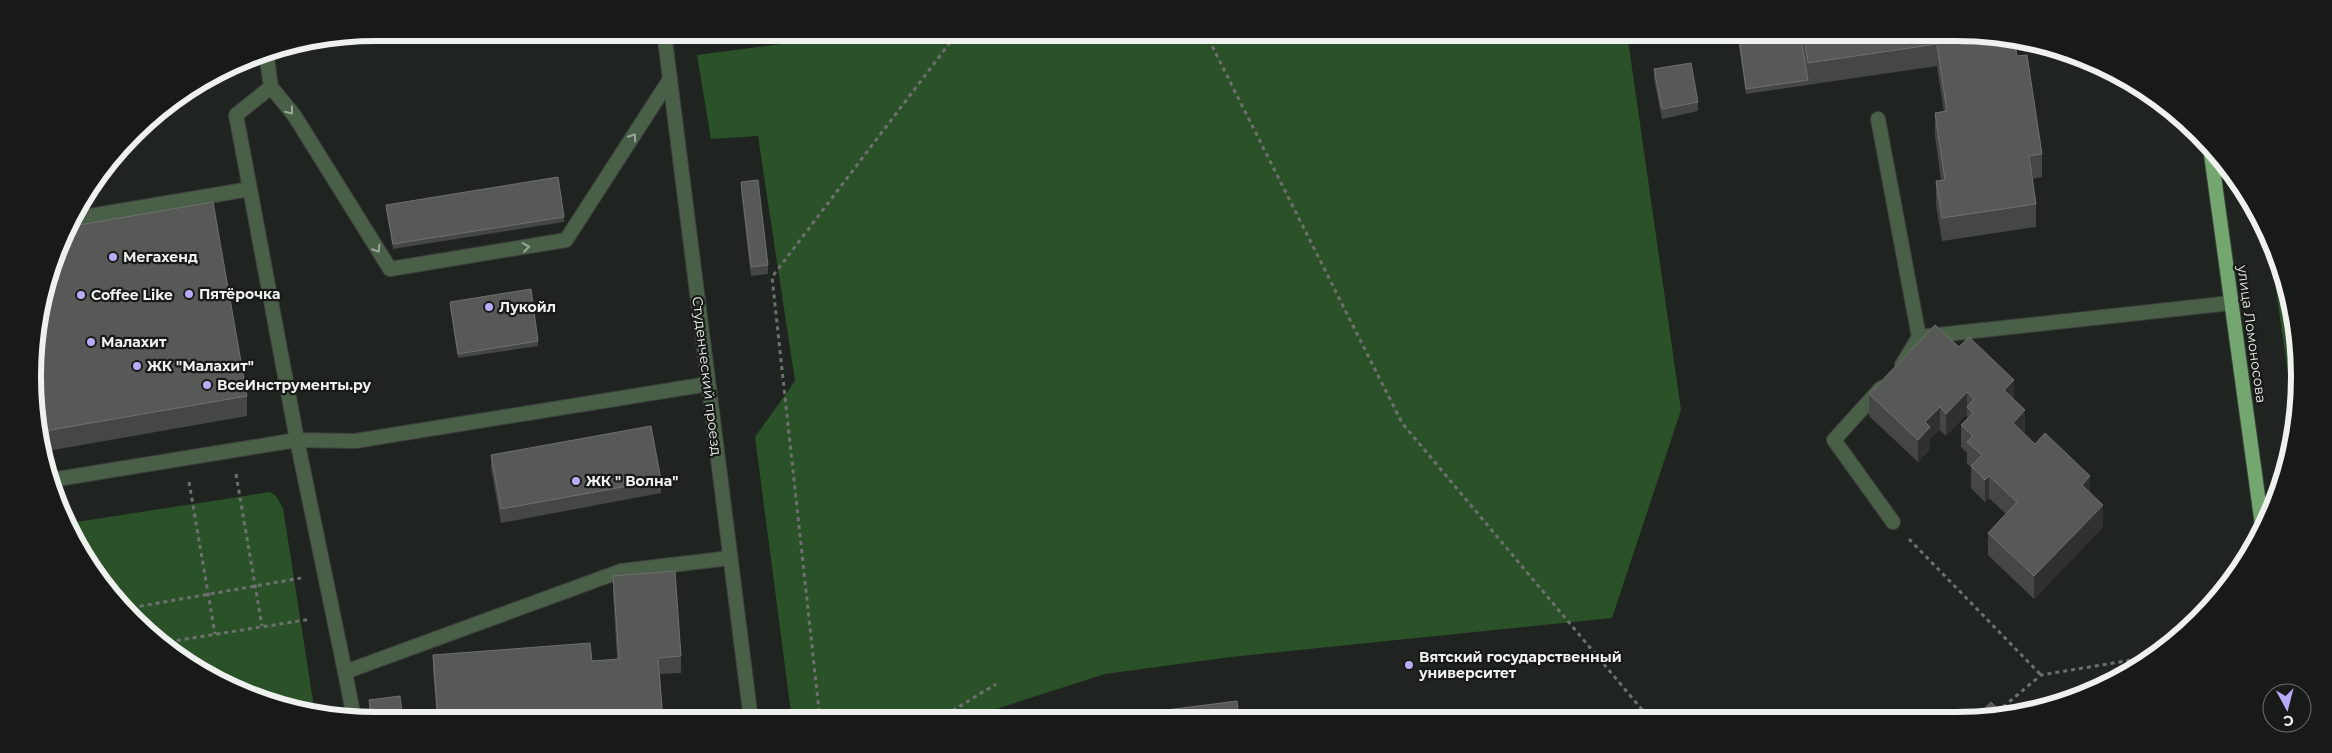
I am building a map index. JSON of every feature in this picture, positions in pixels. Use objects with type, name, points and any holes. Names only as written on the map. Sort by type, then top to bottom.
[{"type":"highway","name":"улица Ломоносова","points":[[2212,160],[2261,515]]},
{"type":"street","name":"Студенческий проезд","points":[[665,41],[750,712]]},
{"type":"street","points":[[267,60],[271,87],[294,115],[390,269],[566,240],[670,79]]},
{"type":"street","points":[[271,87],[236,115],[297,440],[353,711]]},
{"type":"street","points":[[1878,119],[1919,337],[1903,364],[1834,440],[1893,522]]},
{"type":"street","points":[[82,216],[250,189]]},
{"type":"street","points":[[1919,337],[2231,303]]},
{"type":"street","points":[[58,479],[297,440],[355,440],[708,384]]},
{"type":"street","points":[[345,672],[621,571],[730,558]]},
{"type":"path","points":[[819,712],[772,277],[951,41]]},
{"type":"path","points":[[1210,41],[1402,423],[1644,712]]},
{"type":"path","points":[[232,451],[262,626]]},
{"type":"path","points":[[185,459],[215,634]]},
{"type":"path","points":[[1893,522],[2041,675]]},
{"type":"path","points":[[133,607],[325,574]]},
{"type":"path","points":[[171,641],[334,615]]},
{"type":"path","points":[[2001,709],[2041,675],[2135,659]]},
{"type":"path","points":[[952,712],[996,684]]},
{"type":"green space","points":[[804,41],[1628,41],[1681,410],[1612,618],[1231,657],[1105,674],[987,712],[791,712],[755,437],[795,381],[758,136],[711,139],[697,55]]},
{"type":"green space","points":[[2273,269],[2288,333],[2290,389]]},
{"type":"green space","points":[[270,492],[276,496],[283,508],[314,705],[269,694],[228,677],[190,655],[155,629],[124,598],[111,581],[86,544],[75,522]]},
{"type":"building","points":[[1739,41],[1802,41],[1808,80],[1746,89]]},
{"type":"building","points":[[1804,41],[1936,41],[1937,44],[1808,63]]},
{"type":"building","points":[[1936,41],[1999,44],[2016,47],[2017,56],[2027,55],[2042,154],[2029,156],[2036,204],[1942,218],[1936,181],[1945,180],[1935,113],[1947,111]]},
{"type":"building","points":[[1691,63],[1698,102],[1662,109],[1654,69]]},
{"type":"building","points":[[558,177],[564,217],[393,244],[386,205]]},
{"type":"building","points":[[758,180],[768,265],[751,267],[741,182]]},
{"type":"building","name":"ЖК \"Малахит\"","points":[[213,202],[247,396],[46,431],[41,376],[44,333],[59,269],[77,225]]},
{"type":"building","points":[[531,289],[538,341],[458,354],[450,302]]},
{"type":"building","points":[[1935,325],[1959,347],[1969,337],[2014,380],[2004,390],[2025,410],[2013,423],[2035,444],[2045,433],[2090,476],[2082,485],[2103,505],[2034,576],[1988,533],[2017,502],[1989,476],[1985,480],[1971,466],[1982,455],[1967,442],[1973,436],[1961,425],[1973,413],[1967,407],[1974,399],[1967,392],[1946,414],[1940,407],[1925,422],[1930,427],[1918,440],[1869,394]]},
{"type":"building","name":"ЖК \" Волна\"","points":[[651,426],[661,480],[501,509],[491,455]]},
{"type":"building","points":[[675,571],[681,656],[658,658],[662,712],[566,712],[566,710],[540,712],[437,712],[433,655],[590,643],[592,661],[619,659],[613,576]]},
{"type":"building","points":[[400,696],[402,712],[371,712],[369,700]]},
{"type":"building","points":[[1237,701],[1238,712],[1151,712]]},
{"type":"building","points":[[1991,702],[1998,709],[1983,710]]},
{"type":"place","name":"Мегахенд","points":[[113,257]]},
{"type":"place","name":"Пятёрочка","points":[[189,294]]},
{"type":"place","name":"Coffee Like","points":[[81,295]]},
{"type":"place","name":"Лукойл","points":[[489,307]]},
{"type":"place","name":"Малахит","points":[[91,342]]},
{"type":"place","name":"ЖК \"Малахит\"","points":[[137,366]]},
{"type":"place","name":"ВсеИнструменты.ру","points":[[207,385]]},
{"type":"place","name":"ЖК \" Волна\"","points":[[576,481]]},
{"type":"place","name":"Вятский государственный университет","points":[[1409,665]]}]
